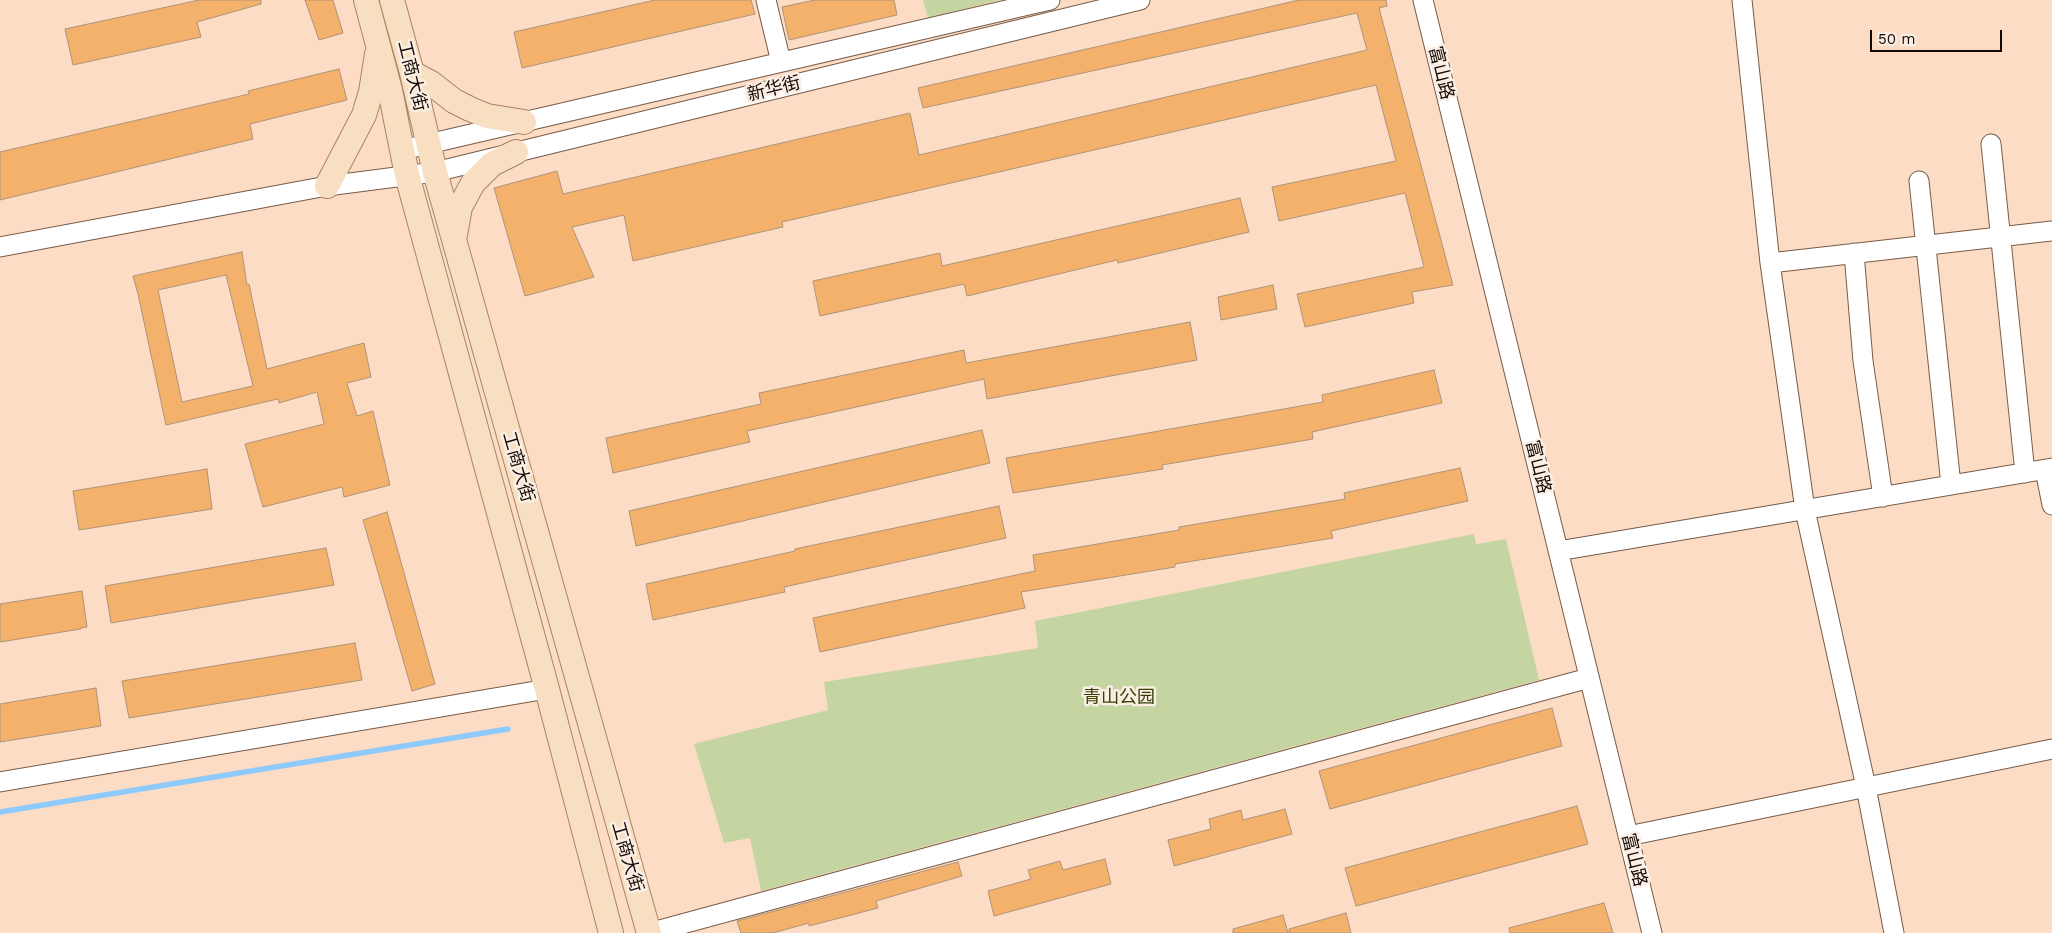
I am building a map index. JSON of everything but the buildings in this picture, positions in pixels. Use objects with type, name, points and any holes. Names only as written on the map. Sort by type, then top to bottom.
[{"type":"main road","name":"工商大街","points":[[366,0],[390,90],[407,175],[547,689],[611,933]]},
{"type":"main road","name":"工商大街","points":[[392,0],[412,73],[434,172],[649,933]]},
{"type":"main road","points":[[327,186],[364,115],[371,92],[378,44]]},
{"type":"main road","points":[[412,73],[431,83],[454,101],[470,109],[487,116],[524,122]]},
{"type":"main road","points":[[456,249],[456,221],[473,183],[487,168],[516,152]]},
{"type":"street","points":[[766,0],[781,62]]},
{"type":"street","name":"新华街","points":[[402,150],[1050,0]]},
{"type":"street","name":"新华街","points":[[0,247],[327,186],[434,172],[1140,0]]},
{"type":"street","name":"富山路","points":[[1423,0],[1652,933]]},
{"type":"street","points":[[1742,0],[1770,263],[1805,510],[1866,787],[1894,933]]},
{"type":"street","points":[[1991,144],[2025,473]]},
{"type":"street","points":[[1919,181],[1951,485]]},
{"type":"street","points":[[1770,263],[2052,231]]},
{"type":"street","points":[[1854,253],[1864,361],[1883,497]]},
{"type":"street","points":[[1558,551],[2048,469],[2052,505]]},
{"type":"street","points":[[649,933],[1590,678]]},
{"type":"street","points":[[0,782],[547,689]]},
{"type":"street","points":[[1628,836],[2052,749]]},
{"type":"green space","points":[[923,0],[1000,0],[928,18]]},
{"type":"green space","name":"青山公园","points":[[1474,534],[1476,544],[1506,539],[1539,680],[761,891],[750,838],[724,843],[694,744],[828,710],[824,682],[1038,648],[1035,621]]},
{"type":"waterway","points":[[0,812],[508,729]]}]
